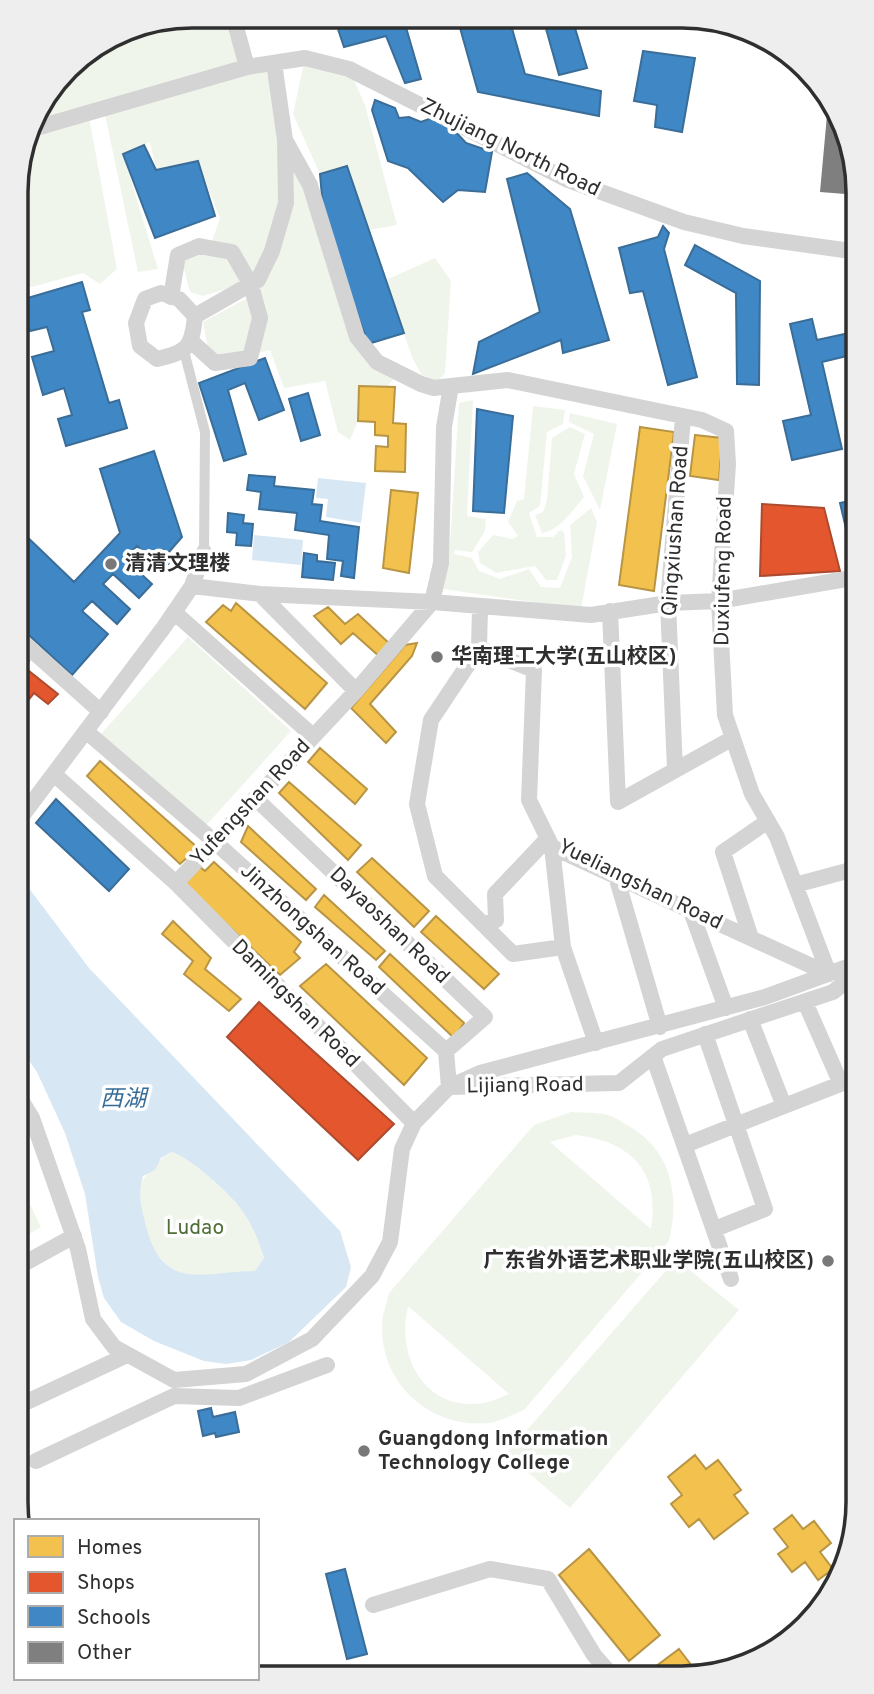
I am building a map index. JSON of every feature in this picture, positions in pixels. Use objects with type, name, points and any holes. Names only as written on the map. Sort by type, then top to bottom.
[{"type":"street","points":[[236,28],[247,67]]},
{"type":"street","name":"Zhujiang North Road","points":[[42,126],[247,67],[305,58],[349,69],[568,180],[684,222],[743,236],[846,250]]},
{"type":"street","points":[[28,809],[192,586],[204,552],[205,432],[187,346],[195,316],[258,280],[272,251],[286,203],[285,140],[274,63]]},
{"type":"street","name":"Duxiufeng Road","points":[[285,140],[310,186],[357,337],[377,362],[434,388],[508,380],[702,420],[726,431],[728,464],[719,601],[725,715],[752,794],[768,821],[829,974]]},
{"type":"street","points":[[172,296],[178,255],[199,246],[232,252],[251,285],[260,318],[250,358],[215,363],[187,346]]},
{"type":"street","points":[[187,346],[157,359],[140,346],[136,324],[145,299],[161,293],[179,299],[195,316]]},
{"type":"street","points":[[432,602],[441,563],[444,427],[450,386]]},
{"type":"street","name":"Qingxiushan Road","points":[[675,770],[668,603],[683,417]]},
{"type":"street","points":[[192,586],[260,594],[432,602],[591,615],[668,603],[719,601],[846,579]]},
{"type":"street","points":[[260,594],[356,691]]},
{"type":"street","name":"Yufengshan Road","points":[[55,775],[176,883],[356,691],[432,602]]},
{"type":"street","points":[[480,608],[479,648],[430,720],[417,804],[435,876],[513,954],[564,947]]},
{"type":"street","points":[[610,611],[618,802],[733,738]]},
{"type":"street","points":[[174,612],[313,736]]},
{"type":"street","points":[[28,647],[101,712]]},
{"type":"street","name":"Yueliangshan Road","points":[[479,648],[534,670],[529,800],[550,843],[829,974]]},
{"type":"street","name":"Jinzhongshan Road","points":[[87,732],[215,842],[446,1051]]},
{"type":"street","name":"Dayaoshan Road","points":[[255,799],[485,1017],[446,1051]]},
{"type":"street","points":[[751,938],[723,852],[768,821]]},
{"type":"street","points":[[484,925],[496,920],[495,894],[550,843]]},
{"type":"street","points":[[550,843],[564,947],[596,1043]]},
{"type":"street","points":[[795,885],[846,871]]},
{"type":"street","points":[[616,876],[660,1027]]},
{"type":"street","name":"Damingshan Road","points":[[176,883],[414,1123]]},
{"type":"street","points":[[691,911],[726,1008]]},
{"type":"street","points":[[446,1051],[449,1087],[480,1073],[660,1027],[829,974],[846,973]]},
{"type":"street","name":"Lijiang Road","points":[[28,1112],[74,1236],[93,1319],[114,1347],[174,1380],[246,1374],[312,1339],[372,1276],[390,1242],[401,1149],[414,1123],[449,1087],[619,1083],[662,1049],[833,992],[846,982]]},
{"type":"street","points":[[805,1002],[841,1084]]},
{"type":"street","points":[[750,1019],[784,1106]]},
{"type":"street","points":[[705,1034],[765,1209],[715,1229]]},
{"type":"street","points":[[653,1056],[731,1279]]},
{"type":"street","points":[[685,1145],[846,1082]]},
{"type":"street","points":[[28,1261],[74,1236]]},
{"type":"street","points":[[28,1398],[127,1355]]},
{"type":"street","points":[[36,1461],[174,1396],[239,1398],[327,1365]]},
{"type":"street","points":[[373,1605],[490,1569],[548,1579],[594,1655],[604,1666]]},
{"type":"green space","points":[[236,28],[247,67],[266,64],[283,181],[275,228],[263,258],[246,283],[203,296],[190,292],[183,266],[185,255],[211,244],[220,218],[198,162],[156,170],[150,142],[123,154],[158,269],[138,272],[104,110],[88,112],[117,269],[100,284],[83,273],[28,288],[29,170],[37,139],[50,110],[62,92],[84,69],[119,45],[170,29]]},
{"type":"green space","points":[[305,58],[349,69],[365,105],[397,225],[369,230],[347,166],[320,174],[293,114]]},
{"type":"green space","points":[[293,161],[318,218],[357,346],[395,377],[387,387],[359,386],[358,421],[350,440],[338,432],[325,381],[284,388],[270,350],[230,359],[209,354],[203,322],[255,294],[287,228],[294,192]]},
{"type":"green space","points":[[435,258],[451,281],[445,373],[437,383],[421,374],[412,357],[386,280]]},
{"type":"green space","points":[[473,400],[467,516],[486,519],[485,531],[472,552],[455,550],[454,554],[472,558],[479,571],[500,579],[529,569],[541,587],[560,588],[572,557],[570,525],[591,508],[597,522],[581,609],[443,589],[449,560],[459,403]]},
{"type":"green space","points":[[533,406],[565,410],[563,424],[547,432],[540,506],[529,513],[537,537],[553,537],[560,530],[564,532],[566,556],[557,580],[546,580],[535,566],[496,573],[480,563],[478,552],[493,535],[512,539],[518,536],[508,522],[517,501],[524,499]]},
{"type":"green space","points":[[570,413],[617,424],[600,510],[583,476],[594,434],[569,422]]},
{"type":"green space","points":[[570,427],[585,434],[574,474],[584,497],[560,524],[542,533],[535,515],[543,512],[547,500],[552,438]]},
{"type":"green space","points":[[188,637],[291,731],[202,830],[99,736]]},
{"type":"green space","points":[[571,1112],[599,1113],[616,1118],[642,1135],[654,1147],[669,1175],[673,1207],[669,1241],[524,1410],[488,1423],[467,1423],[447,1418],[428,1410],[412,1398],[399,1383],[390,1366],[382,1325],[389,1293],[534,1125]],"holes":[[[576,1135],[613,1144],[638,1163],[651,1191],[651,1229],[550,1142]],[[409,1307],[509,1394],[486,1402],[463,1404],[445,1399],[431,1390],[419,1377],[406,1344]]]},
{"type":"green space","name":"Ludao","points":[[171,1152],[210,1177],[243,1212],[264,1258],[255,1271],[204,1277],[184,1275],[166,1265],[159,1256],[152,1246],[143,1221],[140,1186],[153,1167]]},
{"type":"green space","points":[[28,1200],[41,1227],[28,1234]]},
{"type":"green space","points":[[676,1259],[739,1310],[570,1508],[506,1454]]},
{"type":"water","points":[[318,478],[366,483],[361,523],[326,517],[328,499],[316,498]]},
{"type":"water","points":[[254,535],[303,540],[301,565],[252,560]]},
{"type":"water","name":"西湖","points":[[28,887],[89,968],[340,1231],[351,1267],[346,1287],[289,1342],[251,1360],[226,1364],[204,1361],[154,1341],[121,1322],[104,1298],[98,1277],[85,1194],[65,1133],[37,1072],[28,1059]],"holes":[[[171,1152],[188,1161],[221,1187],[247,1217],[264,1258],[255,1271],[189,1274],[176,1271],[165,1263],[155,1250],[141,1203],[143,1176],[155,1170],[161,1158]]]},
{"type":"building: Homes","points":[[359,386],[395,387],[393,423],[406,424],[405,472],[375,471],[376,446],[388,447],[388,436],[375,435],[375,422],[358,421]]},
{"type":"building: Homes","points":[[640,427],[674,432],[654,591],[619,585]]},
{"type":"building: Homes","points":[[695,435],[722,438],[719,480],[690,476]]},
{"type":"building: Homes","points":[[391,490],[418,493],[409,573],[383,568]]},
{"type":"building: Homes","points":[[236,603],[327,683],[305,709],[206,622],[223,605],[231,611]]},
{"type":"building: Homes","points":[[328,607],[345,624],[358,614],[391,645],[380,657],[353,633],[341,644],[314,616]]},
{"type":"building: Homes","points":[[417,643],[412,656],[370,704],[396,732],[386,743],[351,708],[405,645]]},
{"type":"building: Homes","points":[[320,748],[367,789],[355,804],[308,762]]},
{"type":"building: Homes","points":[[100,761],[198,848],[180,864],[87,776]]},
{"type":"building: Homes","points":[[289,782],[361,845],[348,860],[279,793]]},
{"type":"building: Homes","points":[[248,826],[316,889],[306,900],[241,842]]},
{"type":"building: Homes","points":[[372,858],[429,911],[414,927],[357,872]]},
{"type":"building: Homes","points":[[214,862],[301,942],[294,952],[300,958],[280,975],[182,882],[200,867],[205,871]]},
{"type":"building: Homes","points":[[324,895],[385,951],[376,960],[315,907]]},
{"type":"building: Homes","points":[[436,916],[499,974],[484,989],[421,932]]},
{"type":"building: Homes","points":[[173,921],[211,958],[205,969],[241,999],[229,1011],[184,974],[193,961],[162,934]]},
{"type":"building: Homes","points":[[390,954],[464,1023],[454,1038],[379,967]]},
{"type":"building: Homes","points":[[326,964],[427,1058],[404,1085],[300,986]]},
{"type":"building: Homes","points":[[695,1455],[706,1469],[718,1460],[741,1490],[734,1495],[748,1513],[714,1539],[699,1519],[689,1527],[671,1504],[682,1495],[668,1477]]},
{"type":"building: Homes","points":[[792,1515],[803,1529],[814,1521],[831,1543],[820,1552],[832,1568],[831,1570],[818,1580],[805,1562],[792,1572],[778,1554],[788,1547],[774,1529]]},
{"type":"building: Homes","points":[[589,1549],[660,1635],[629,1661],[559,1575]]},
{"type":"building: Homes","points":[[679,1649],[692,1666],[682,1666],[656,1666]]},
{"type":"building: Shops","points":[[762,504],[824,508],[840,571],[760,576]]},
{"type":"building: Shops","points":[[28,670],[58,694],[48,704],[34,693],[28,700]]},
{"type":"building: Shops","points":[[259,1002],[394,1124],[358,1160],[227,1037]]},
{"type":"building: Schools","points":[[338,28],[406,28],[421,79],[405,83],[386,36],[344,47]]},
{"type":"building: Schools","points":[[460,28],[512,28],[525,74],[601,91],[599,116],[478,92]]},
{"type":"building: Schools","points":[[546,28],[575,28],[587,68],[559,75]]},
{"type":"building: Schools","points":[[643,51],[695,58],[682,132],[655,127],[657,105],[634,101]]},
{"type":"building: Schools","points":[[375,100],[395,108],[399,118],[409,117],[421,122],[440,115],[466,143],[492,152],[485,192],[458,190],[443,202],[408,168],[388,161],[372,110]]},
{"type":"building: Schools","points":[[144,145],[156,170],[198,161],[215,216],[155,238],[123,154]]},
{"type":"building: Schools","points":[[347,166],[404,333],[368,344],[324,219],[320,174]]},
{"type":"building: Schools","points":[[527,173],[570,209],[609,340],[563,353],[561,340],[473,374],[479,342],[540,312],[507,179]]},
{"type":"building: Schools","points":[[663,226],[669,233],[664,249],[697,377],[668,385],[643,291],[630,293],[619,248],[658,237]]},
{"type":"building: Schools","points":[[695,245],[760,281],[759,385],[737,384],[736,293],[685,265]]},
{"type":"building: Schools","points":[[82,282],[90,310],[82,312],[109,403],[119,400],[127,428],[66,446],[58,419],[72,415],[64,388],[43,395],[32,357],[54,351],[47,327],[30,331],[28,298]]},
{"type":"building: Schools","points":[[812,319],[817,340],[846,334],[846,356],[822,362],[842,449],[792,460],[783,421],[811,415],[790,324]]},
{"type":"building: Schools","points":[[265,358],[284,410],[259,420],[245,383],[228,390],[246,454],[224,461],[199,383]]},
{"type":"building: Schools","points":[[308,393],[320,435],[301,441],[289,399]]},
{"type":"building: Schools","points":[[477,409],[513,416],[504,513],[473,511]]},
{"type":"building: Schools","name":"清清文理楼","points":[[154,451],[182,537],[169,552],[174,557],[163,570],[137,546],[125,559],[152,584],[139,598],[113,574],[103,584],[130,609],[117,624],[92,601],[82,611],[108,634],[72,675],[28,634],[28,538],[74,582],[120,533],[100,469]]},
{"type":"building: Schools","points":[[249,475],[275,477],[274,486],[314,490],[312,504],[322,505],[320,521],[359,527],[354,578],[341,576],[343,561],[327,559],[329,535],[295,530],[297,513],[259,509],[261,492],[247,490]]},
{"type":"building: Schools","points":[[846,502],[846,528],[840,503]]},
{"type":"building: Schools","points":[[228,513],[244,515],[243,523],[253,524],[251,546],[236,545],[237,533],[227,532]]},
{"type":"building: Schools","points":[[304,553],[317,555],[317,561],[335,563],[333,580],[302,577]]},
{"type":"building: Schools","points":[[56,799],[129,869],[109,891],[36,823]]},
{"type":"building: Schools","points":[[211,1408],[213,1417],[235,1412],[239,1432],[216,1437],[215,1433],[203,1436],[198,1411]]},
{"type":"building: Schools","points":[[345,1569],[367,1654],[347,1659],[326,1574]]},
{"type":"building: Other","points":[[827,116],[843,160],[846,194],[820,192]]},
{"type":"place","name":"清清文理楼","points":[[111,564]]},
{"type":"place","name":"华南理工大学(五山校区)","points":[[437,657]]},
{"type":"place","name":"广东省外语艺术职业学院(五山校区)","points":[[828,1261]]},
{"type":"place","name":"Guangdong Information Technology College","points":[[364,1451]]}]
